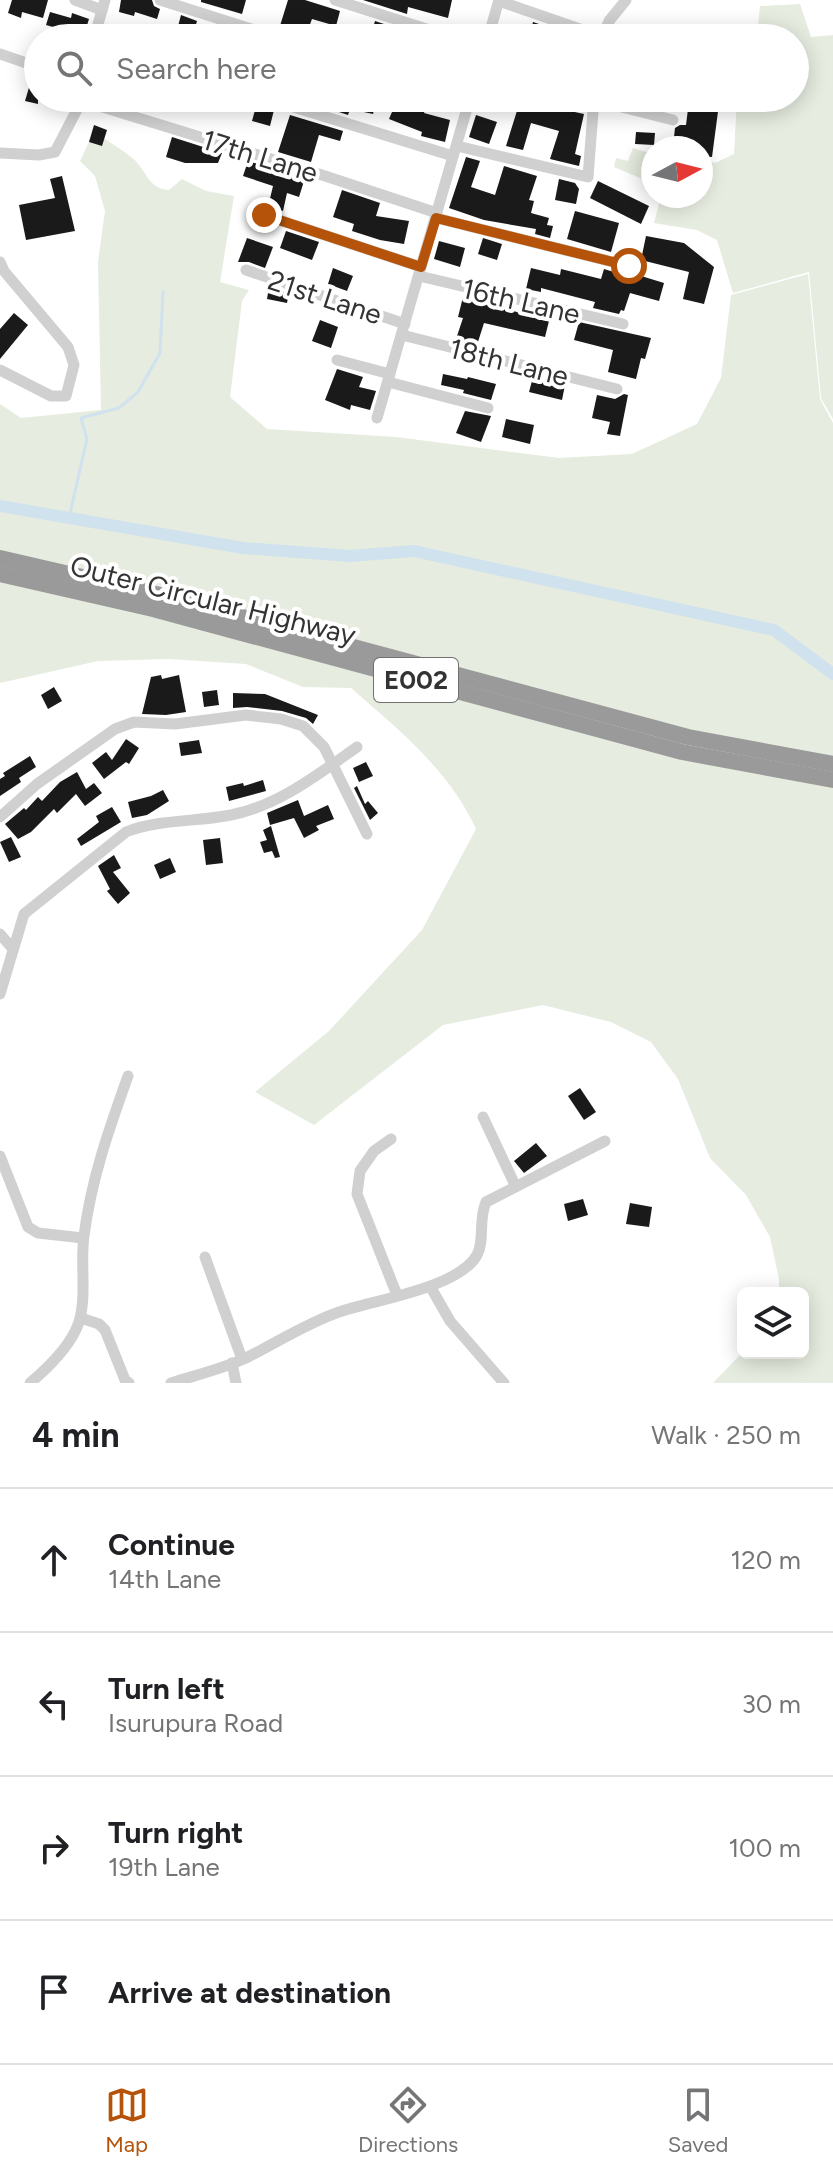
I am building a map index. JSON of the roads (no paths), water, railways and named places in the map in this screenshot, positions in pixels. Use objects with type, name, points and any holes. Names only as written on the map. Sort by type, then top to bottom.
[{"type":"highway","name":"Outer Circular Highway","points":[[0,558],[156,594],[688,737],[833,764]]},
{"type":"highway","name":"Outer Circular Highway","points":[[0,574],[168,613],[682,752],[833,780]]},
{"type":"street","points":[[75,0],[103,5]]},
{"type":"street","points":[[160,0],[236,24]]},
{"type":"street","points":[[335,0],[411,24]]},
{"type":"street","points":[[492,24],[499,0],[564,24]]},
{"type":"street","points":[[608,24],[626,0]]},
{"type":"street","points":[[0,54],[24,62]]},
{"type":"street","points":[[0,153],[39,155],[55,152],[77,112]]},
{"type":"street","name":"17th Lane","points":[[121,112],[307,170],[436,216],[629,266]]},
{"type":"street","points":[[314,112],[455,151],[588,177],[593,112]]},
{"type":"street","points":[[377,418],[466,112]]},
{"type":"street","points":[[641,112],[673,120]]},
{"type":"street","name":"16th Lane","points":[[264,215],[420,272],[623,324]]},
{"type":"street","points":[[0,262],[4,271],[68,347],[74,365],[66,396],[51,396],[0,370]]},
{"type":"street","name":"21st Lane","points":[[246,270],[403,329]]},
{"type":"street","name":"18th Lane","points":[[403,329],[617,389]]},
{"type":"street","points":[[337,360],[488,408]]},
{"type":"street","points":[[0,817],[37,784],[115,729],[134,722],[175,724],[246,715],[281,719],[303,726],[324,747],[367,834]]},
{"type":"street","points":[[0,994],[24,914],[126,832],[142,826],[234,815],[280,797],[357,747]]},
{"type":"street","points":[[0,934],[13,949]]},
{"type":"street","points":[[30,1383],[50,1366],[81,1318],[83,1238],[98,1161],[128,1076]]},
{"type":"street","points":[[483,1117],[515,1185]]},
{"type":"street","points":[[391,1139],[374,1151],[360,1171],[357,1194],[397,1295]]},
{"type":"street","points":[[171,1383],[237,1361],[337,1312],[430,1286],[456,1275],[477,1256],[481,1243],[480,1215],[486,1202],[605,1141]]},
{"type":"street","points":[[0,1156],[28,1227],[38,1233],[83,1238]]},
{"type":"street","points":[[205,1257],[237,1361],[236,1383]]},
{"type":"street","points":[[430,1286],[450,1321],[504,1383]]},
{"type":"street","points":[[81,1318],[99,1324],[105,1330],[125,1380],[129,1383]]},
{"type":"waterway","points":[[69,518],[87,439],[81,418],[119,408],[138,392],[160,353],[163,292]]},
{"type":"waterway","points":[[0,506],[243,548],[350,556],[414,551],[774,630],[833,674]]}]
